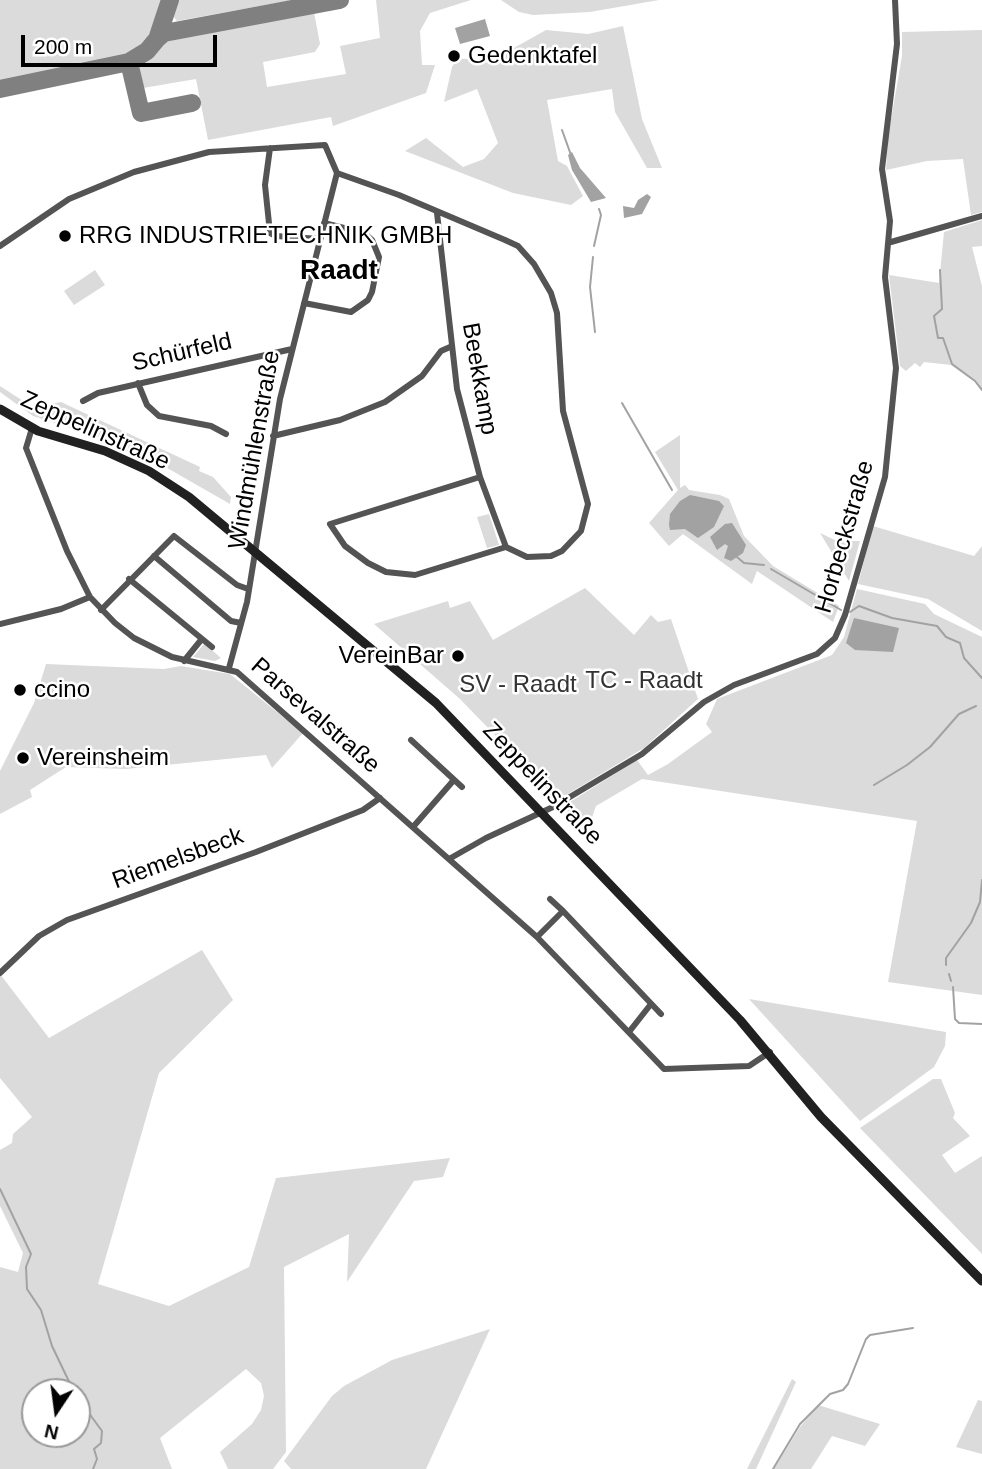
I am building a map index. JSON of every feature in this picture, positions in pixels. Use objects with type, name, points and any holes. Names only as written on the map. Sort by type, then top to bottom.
[{"type":"main road","name":"Zeppelinstraße","points":[[0,409],[32,428],[106,452],[149,471],[189,496],[436,703],[770,1052],[821,1117],[982,1281]]},
{"type":"street","name":"Horbeckstraße","points":[[449,859],[486,838],[543,812],[642,754],[704,702],[734,685],[817,654],[835,638],[845,615],[885,477],[897,353],[886,277],[891,242],[882,158],[896,61],[895,0]]},
{"type":"street","points":[[0,246],[69,199],[107,181],[209,152],[325,145],[337,173],[399,195],[518,246],[544,278],[557,313],[563,411],[588,504],[581,531],[562,551],[538,558],[527,557],[506,547],[425,573],[398,574],[379,569],[345,546],[330,524],[480,477]]},
{"type":"street","points":[[270,148],[265,185],[270,233],[276,236],[320,239]]},
{"type":"street","name":"Windmühlenstraße","points":[[229,668],[248,589],[273,436],[292,349],[337,173]]},
{"type":"street","name":"Beekkamp","points":[[437,213],[450,347],[457,389],[480,477],[506,547]]},
{"type":"street","points":[[891,242],[982,216]]},
{"type":"street","points":[[304,303],[351,312],[368,300],[372,292],[379,257],[372,240],[364,233],[324,223]]},
{"type":"street","points":[[273,436],[340,420],[385,402],[422,376],[441,351],[450,347]]},
{"type":"street","name":"Schürfeld","points":[[83,401],[98,393],[138,383],[292,349]]},
{"type":"street","points":[[138,383],[147,405],[159,416],[211,426],[226,434]]},
{"type":"street","name":"Parsevalstraße","points":[[32,428],[26,448],[76,573],[101,610],[134,638],[184,661],[229,668],[537,937],[664,1069],[750,1066],[770,1052]]},
{"type":"street","points":[[101,610],[170,538],[179,537],[237,586],[248,589]]},
{"type":"street","points":[[153,556],[231,621],[241,623]]},
{"type":"street","points":[[129,579],[212,647]]},
{"type":"street","points":[[0,624],[81,603],[90,597]]},
{"type":"street","points":[[184,661],[201,640]]},
{"type":"street","name":"Parsevalstraße","points":[[411,740],[462,787]]},
{"type":"street","points":[[413,827],[453,781]]},
{"type":"street","name":"Riemelsbeck","points":[[0,973],[39,936],[67,920],[363,810],[380,798]]},
{"type":"street","points":[[550,899],[661,1014]]},
{"type":"street","points":[[537,937],[563,911]]},
{"type":"street","points":[[629,1032],[651,1004]]},
{"type":"green space","points":[[0,0],[162,0],[146,42],[130,54],[107,63],[0,82]]},
{"type":"green space","points":[[176,0],[293,0],[177,21],[173,16]]},
{"type":"green space","points":[[376,0],[471,0],[430,13],[420,31],[422,65],[435,65],[426,93],[333,126],[331,117],[208,140],[196,79],[143,88],[139,67],[141,61],[169,39],[314,12],[320,44],[315,52],[263,62],[267,87],[346,74],[340,46],[380,38]]},
{"type":"green space","points":[[501,0],[659,0],[590,12],[533,15],[519,12]]},
{"type":"green space","points":[[623,26],[642,119],[662,168],[647,168],[615,112],[612,89],[547,100],[558,161],[567,166],[583,196],[571,205],[513,193],[405,151],[426,138],[463,167],[484,159],[498,143],[477,89],[444,102],[452,67],[457,59],[496,58],[546,30],[588,34]]},
{"type":"green space","points":[[982,30],[982,212],[971,215],[963,159],[927,161],[886,170],[888,137],[902,56],[902,32]]},
{"type":"green space","points":[[982,220],[982,246],[972,247],[982,286],[982,392],[975,382],[951,365],[924,362],[920,367],[915,363],[906,371],[900,366],[889,275],[939,283],[944,232]]},
{"type":"green space","points":[[95,270],[105,285],[74,305],[64,291]]},
{"type":"green space","points":[[0,386],[34,408],[61,402],[200,467],[199,471],[213,477],[231,497],[230,504],[162,465],[114,442],[33,416],[0,392]]},
{"type":"green space","points":[[680,435],[680,488],[685,485],[689,490],[729,499],[744,536],[773,566],[839,606],[833,622],[757,571],[752,584],[683,534],[669,546],[649,523],[678,490],[655,452]]},
{"type":"green space","points":[[489,514],[499,545],[487,548],[477,517]]},
{"type":"green space","points":[[873,526],[974,556],[982,546],[982,631],[928,599],[858,584]]},
{"type":"green space","points":[[820,533],[837,541],[860,541],[849,581]]},
{"type":"green space","points":[[585,588],[634,635],[651,615],[658,622],[671,619],[698,699],[644,748],[558,800],[460,699],[374,624],[448,601],[450,608],[470,601],[493,640]]},
{"type":"green space","points":[[857,589],[925,604],[934,614],[982,637],[982,995],[888,982],[917,821],[642,779],[596,806],[590,823],[571,822],[562,807],[637,760],[648,775],[668,764],[712,732],[706,724],[717,699],[832,655],[844,637]]},
{"type":"green space","points":[[204,644],[221,658],[215,661],[193,657]]},
{"type":"green space","points":[[46,664],[164,669],[181,666],[230,674],[303,733],[272,768],[266,755],[126,769],[66,767],[30,790],[32,797],[0,814],[0,771],[34,703]]},
{"type":"green space","points":[[202,950],[233,1000],[159,1073],[98,1284],[169,1306],[249,1267],[276,1178],[450,1158],[443,1177],[414,1181],[347,1282],[349,1234],[284,1267],[286,1452],[273,1469],[228,1469],[220,1452],[252,1424],[261,1410],[264,1396],[261,1383],[246,1369],[160,1438],[172,1469],[0,1469],[0,1267],[18,1272],[23,1253],[0,1206],[0,1150],[12,1143],[13,1134],[32,1117],[0,1078],[0,974],[49,1038]]},
{"type":"green space","points":[[749,999],[946,1032],[945,1046],[934,1067],[860,1121]]},
{"type":"green space","points":[[933,1079],[941,1079],[955,1113],[953,1118],[970,1136],[942,1155],[955,1173],[982,1156],[982,1254],[860,1128]]},
{"type":"green space","points":[[490,1329],[426,1469],[291,1469],[284,1461],[332,1396],[344,1386],[392,1360]]},
{"type":"green space","points":[[792,1379],[796,1382],[756,1469],[747,1469]]},
{"type":"green space","points":[[978,1400],[982,1401],[982,1454],[956,1447]]},
{"type":"green space","points":[[818,1405],[880,1424],[865,1446],[832,1436],[811,1469],[774,1469],[800,1427]]},
{"type":"shaded area","points":[[485,19],[490,36],[460,44],[455,28]]},
{"type":"shaded area","points":[[572,152],[580,168],[606,198],[591,202],[572,170],[568,155]]},
{"type":"shaded area","points":[[647,194],[651,197],[642,214],[624,218],[623,206],[634,208],[638,200]]},
{"type":"shaded area","points":[[690,495],[719,501],[724,506],[714,527],[698,538],[685,529],[670,530],[669,525],[670,514],[680,501]]},
{"type":"shaded area","points":[[732,523],[746,545],[743,553],[731,561],[724,558],[728,546],[725,544],[717,550],[710,537],[725,524]]},
{"type":"shaded area","points":[[854,618],[899,628],[893,652],[855,650],[846,643]]},
{"type":"waterway","points":[[562,130],[571,155]]},
{"type":"waterway","points":[[594,246],[601,215],[599,209]]},
{"type":"waterway","points":[[593,257],[590,287],[595,332]]},
{"type":"waterway","points":[[940,270],[942,309],[934,316],[938,338],[943,338],[952,364],[975,381],[982,390]]},
{"type":"waterway","points":[[622,403],[672,490]]},
{"type":"waterway","points":[[737,557],[744,563],[764,565]]},
{"type":"waterway","points":[[771,569],[841,610]]},
{"type":"waterway","points":[[850,612],[859,606],[892,618],[937,626],[946,637],[960,643],[964,658],[982,678]]},
{"type":"waterway","points":[[874,785],[907,765],[930,747],[959,714],[976,706]]},
{"type":"waterway","points":[[946,965],[946,958],[971,923],[980,902],[982,880]]},
{"type":"waterway","points":[[949,974],[951,981]]},
{"type":"waterway","points":[[953,987],[955,1019],[959,1023],[982,1024]]},
{"type":"waterway","points":[[0,1189],[31,1254],[26,1267],[27,1289],[41,1310],[52,1346],[67,1378]]},
{"type":"waterway","points":[[773,1469],[800,1424],[830,1394],[843,1390],[848,1384],[866,1339],[870,1335],[913,1328]]},
{"type":"waterway","points":[[91,1416],[102,1431],[101,1443],[94,1449],[97,1459],[93,1469]]},
{"type":"taxiway","points":[[0,89],[129,62],[147,51],[157,39],[170,0]]},
{"type":"taxiway","points":[[157,39],[164,33],[340,0]]},
{"type":"taxiway","points":[[129,62],[141,113],[192,103]]},
{"type":"place","name":"Gedenktafel","points":[[454,56]]},
{"type":"place","name":"RRG INDUSTRIETECHNIK GMBH","points":[[65,236]]},
{"type":"place","name":"VereinBar","points":[[458,656]]},
{"type":"place","name":"ccino","points":[[20,690]]},
{"type":"place","name":"Vereinsheim","points":[[23,758]]},
{"type":"district","name":"Raadt","points":[[339,271]]},
{"type":"park label","name":"TC - Raadt","points":[[644,681]]},
{"type":"park label","name":"SV - Raadt","points":[[518,685]]}]
